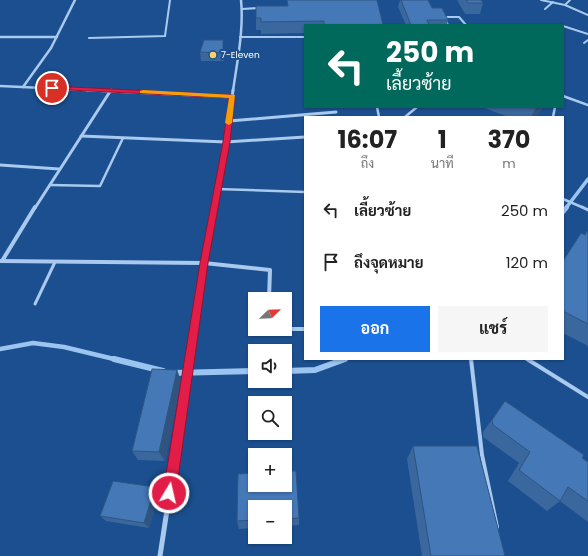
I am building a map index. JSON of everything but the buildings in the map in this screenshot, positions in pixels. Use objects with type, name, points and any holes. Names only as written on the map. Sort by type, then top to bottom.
[{"type":"street","points":[[23,87],[51,48],[75,0]]},
{"type":"street","points":[[160,556],[204,263],[226,142],[240,37],[242,9],[241,0]]},
{"type":"street","points":[[0,37],[57,37]]},
{"type":"street","points":[[0,86],[232,96]]},
{"type":"street","points":[[1,261],[111,90]]},
{"type":"street","points":[[229,121],[336,112]]},
{"type":"street","points":[[81,136],[226,142],[304,137]]},
{"type":"street","points":[[0,165],[59,169]]},
{"type":"street","points":[[1,261],[204,263],[270,270],[269,292]]},
{"type":"street","points":[[292,329],[304,329]]},
{"type":"lane","points":[[89,38],[165,36],[170,0]]},
{"type":"lane","points":[[542,0],[565,5],[588,15]]},
{"type":"lane","points":[[565,5],[570,0]]},
{"type":"lane","points":[[545,9],[553,2]]},
{"type":"lane","points":[[242,9],[258,8]]},
{"type":"lane","points":[[448,24],[444,17],[459,17],[465,24]]},
{"type":"lane","points":[[564,26],[588,34]]},
{"type":"lane","points":[[240,37],[304,36]]},
{"type":"lane","points":[[584,43],[588,40]]},
{"type":"lane","points":[[564,96],[588,105]]},
{"type":"lane","points":[[406,116],[415,108]]},
{"type":"lane","points":[[50,185],[100,186],[123,138]]},
{"type":"lane","points":[[218,189],[304,192]]},
{"type":"lane","points":[[564,200],[587,210]]},
{"type":"lane","points":[[35,304],[55,262]]},
{"type":"lane","points":[[471,360],[482,455],[499,533]]},
{"type":"lane","points":[[529,360],[588,397]]},
{"type":"waterway","points":[[566,208],[588,179]]},
{"type":"waterway","points":[[564,211],[567,207]]},
{"type":"waterway","points":[[0,349],[33,343],[64,347],[118,360]]},
{"type":"waterway","points":[[114,359],[163,371]]},
{"type":"waterway","points":[[292,371],[315,370],[342,360]]},
{"type":"waterway","points":[[172,373],[248,371]]},
{"type":"slow traffic","points":[[143,92],[232,96],[229,123]]},
{"type":"place","name":"7-Eleven","points":[[213,55]]},
{"type":"route","points":[[52,88],[232,96],[226,142],[204,263],[169,493]]}]
